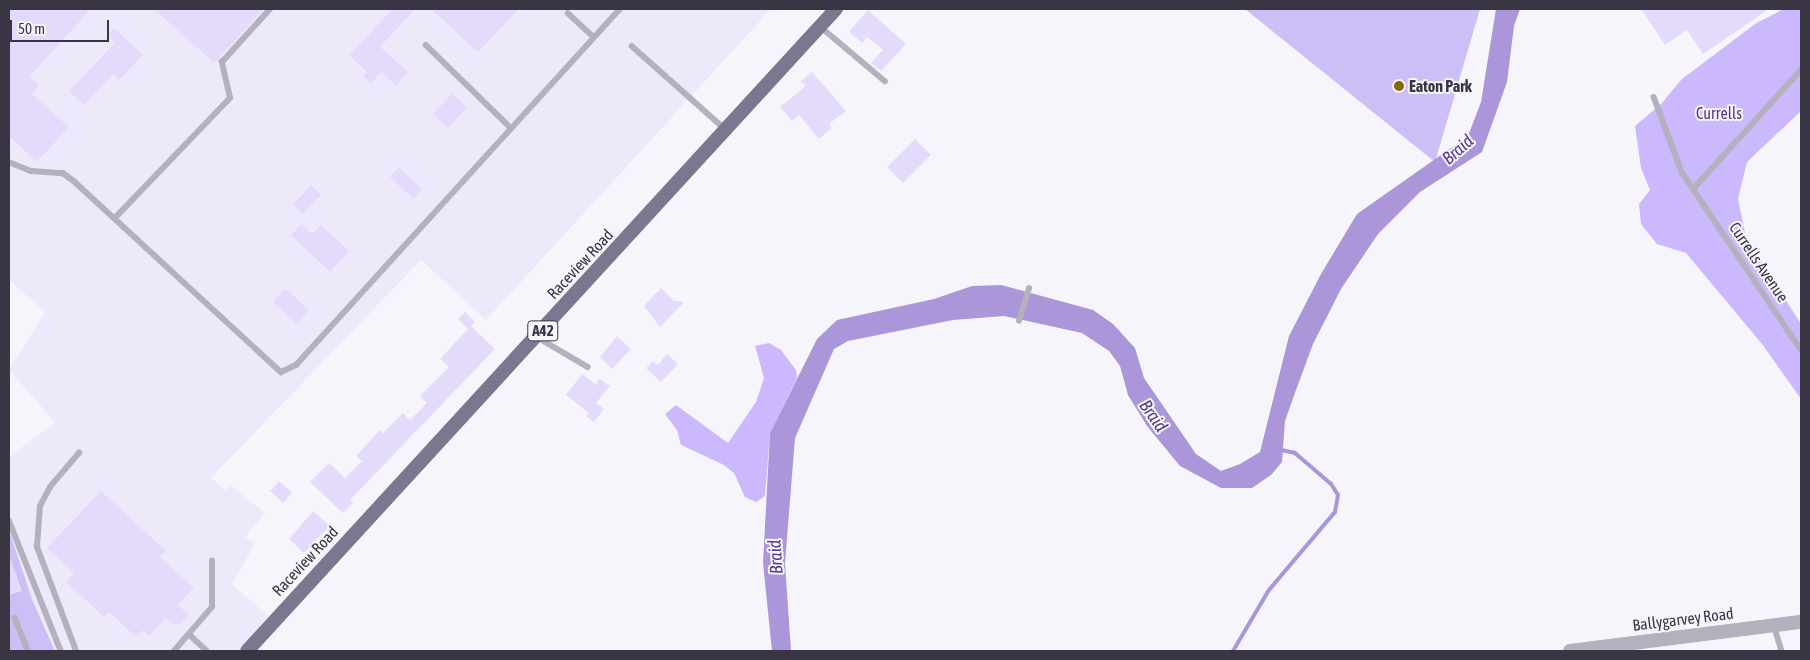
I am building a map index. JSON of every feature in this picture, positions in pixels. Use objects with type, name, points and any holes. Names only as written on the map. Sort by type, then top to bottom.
[{"type":"main road","name":"Raceview Road","points":[[247,651],[836,9]]},
{"type":"street","name":"Ballygarvey Road","points":[[1570,651],[1801,622]]},
{"type":"lane","points":[[115,218],[230,98],[222,62],[270,9]]},
{"type":"lane","points":[[9,162],[31,171],[63,174],[115,218],[281,372],[296,365],[620,9]]},
{"type":"lane","points":[[568,13],[594,37]]},
{"type":"lane","points":[[821,26],[885,82]]},
{"type":"lane","points":[[426,45],[511,128]]},
{"type":"lane","points":[[632,46],[727,130]]},
{"type":"lane","points":[[1694,188],[1801,70]]},
{"type":"lane","name":"Currells Avenue","points":[[1654,97],[1673,151],[1694,188],[1801,350]]},
{"type":"lane","points":[[1019,321],[1029,289]]},
{"type":"lane","points":[[537,337],[588,367]]},
{"type":"lane","points":[[76,651],[37,547],[40,506],[50,488],[79,453]]},
{"type":"lane","points":[[9,520],[61,651]]},
{"type":"lane","points":[[174,651],[212,607],[212,561]]},
{"type":"lane","points":[[15,618],[28,651]]},
{"type":"lane","points":[[1774,625],[1782,651]]},
{"type":"lane","points":[[189,634],[207,651]]},
{"type":"shaded area","points":[[9,9],[771,9],[486,320],[421,260],[211,478],[225,490],[231,486],[265,513],[245,537],[255,544],[232,584],[268,616],[239,651],[55,651],[33,602],[9,530],[9,457],[55,422],[9,370],[45,312],[9,280]]},
{"type":"shaded area","name":"Eaton Park","points":[[1245,9],[1480,9],[1435,162]]},
{"type":"shaded area","points":[[9,530],[33,602],[55,651],[9,651]]},
{"type":"green space","name":"Currells","points":[[1784,9],[1801,9],[1801,111],[1747,162],[1738,199],[1746,238],[1801,324],[1801,399],[1762,344],[1686,253],[1657,244],[1641,224],[1639,204],[1650,190],[1641,168],[1635,126],[1661,104],[1682,79],[1755,24]]},
{"type":"green space","points":[[769,343],[781,350],[796,370],[797,378],[770,433],[765,496],[756,502],[745,497],[734,473],[724,465],[681,445],[677,430],[665,414],[676,405],[728,443],[756,402],[764,378],[755,346]]},
{"type":"water","name":"Braid","points":[[1496,9],[1520,9],[1514,26],[1507,82],[1482,152],[1420,192],[1378,234],[1341,289],[1313,344],[1285,421],[1282,462],[1271,475],[1252,488],[1221,488],[1180,466],[1147,426],[1128,395],[1120,366],[1109,351],[1082,333],[1004,316],[953,320],[848,341],[834,349],[795,438],[785,563],[791,651],[772,651],[763,563],[770,433],[817,339],[837,320],[934,299],[972,286],[1001,285],[1093,310],[1113,324],[1135,348],[1144,378],[1196,454],[1221,471],[1240,464],[1260,452],[1289,336],[1321,274],[1357,214],[1468,136],[1481,102]]},
{"type":"building","points":[[9,9],[91,9],[30,76],[39,85],[32,94],[69,127],[37,162],[9,136]]},
{"type":"building","points":[[154,9],[264,9],[214,63]]},
{"type":"building","points":[[393,9],[415,9],[380,47],[408,72],[396,86],[381,72],[371,83],[363,76],[367,72],[349,55]]},
{"type":"building","points":[[431,9],[519,9],[478,52]]},
{"type":"building","points":[[1641,9],[1769,9],[1703,54],[1687,30],[1665,45]]},
{"type":"building","points":[[868,10],[906,44],[881,71],[871,63],[883,50],[867,37],[862,43],[849,32]]},
{"type":"building","points":[[114,28],[143,55],[119,80],[113,74],[84,105],[69,91],[115,43],[107,35]]},
{"type":"building","points":[[812,72],[846,111],[829,124],[832,128],[819,139],[799,115],[792,121],[780,107],[806,86],[801,81]]},
{"type":"building","points":[[452,94],[467,107],[448,128],[433,114]]},
{"type":"building","points":[[915,139],[931,155],[903,183],[887,167]]},
{"type":"building","points":[[399,167],[422,189],[413,199],[390,177]]},
{"type":"building","points":[[311,185],[321,195],[303,214],[293,205]]},
{"type":"building","points":[[301,224],[312,234],[321,225],[349,251],[330,272],[291,235]]},
{"type":"building","points":[[285,288],[309,310],[297,324],[273,302]]},
{"type":"building","points":[[661,288],[674,301],[684,302],[660,327],[644,306]]},
{"type":"building","points":[[465,312],[475,322],[471,326],[495,349],[350,500],[353,503],[343,513],[310,482],[329,463],[345,478],[362,461],[356,456],[380,430],[383,433],[403,413],[410,420],[427,403],[420,396],[449,367],[440,359],[468,329],[458,319]]},
{"type":"building","points":[[617,336],[631,349],[612,369],[600,357]]},
{"type":"building","points":[[667,354],[678,364],[661,382],[646,368],[653,361],[658,365]]},
{"type":"building","points":[[582,374],[595,384],[600,379],[610,386],[596,403],[604,409],[594,422],[586,416],[589,413],[566,395]]},
{"type":"building","points":[[279,481],[292,493],[283,503],[270,491]]},
{"type":"building","points":[[101,491],[166,551],[160,557],[194,588],[178,605],[189,615],[181,624],[174,625],[166,618],[149,636],[143,630],[136,637],[109,612],[104,617],[66,582],[74,573],[47,548]]},
{"type":"building","points":[[313,511],[330,526],[304,553],[289,539]]},
{"type":"building","points":[[9,555],[22,591],[9,595]]},
{"type":"waterway","points":[[1233,651],[1269,590],[1335,512],[1338,495],[1331,484],[1295,453],[1277,449]]},
{"type":"place","name":"Eaton Park","points":[[1399,86]]}]
